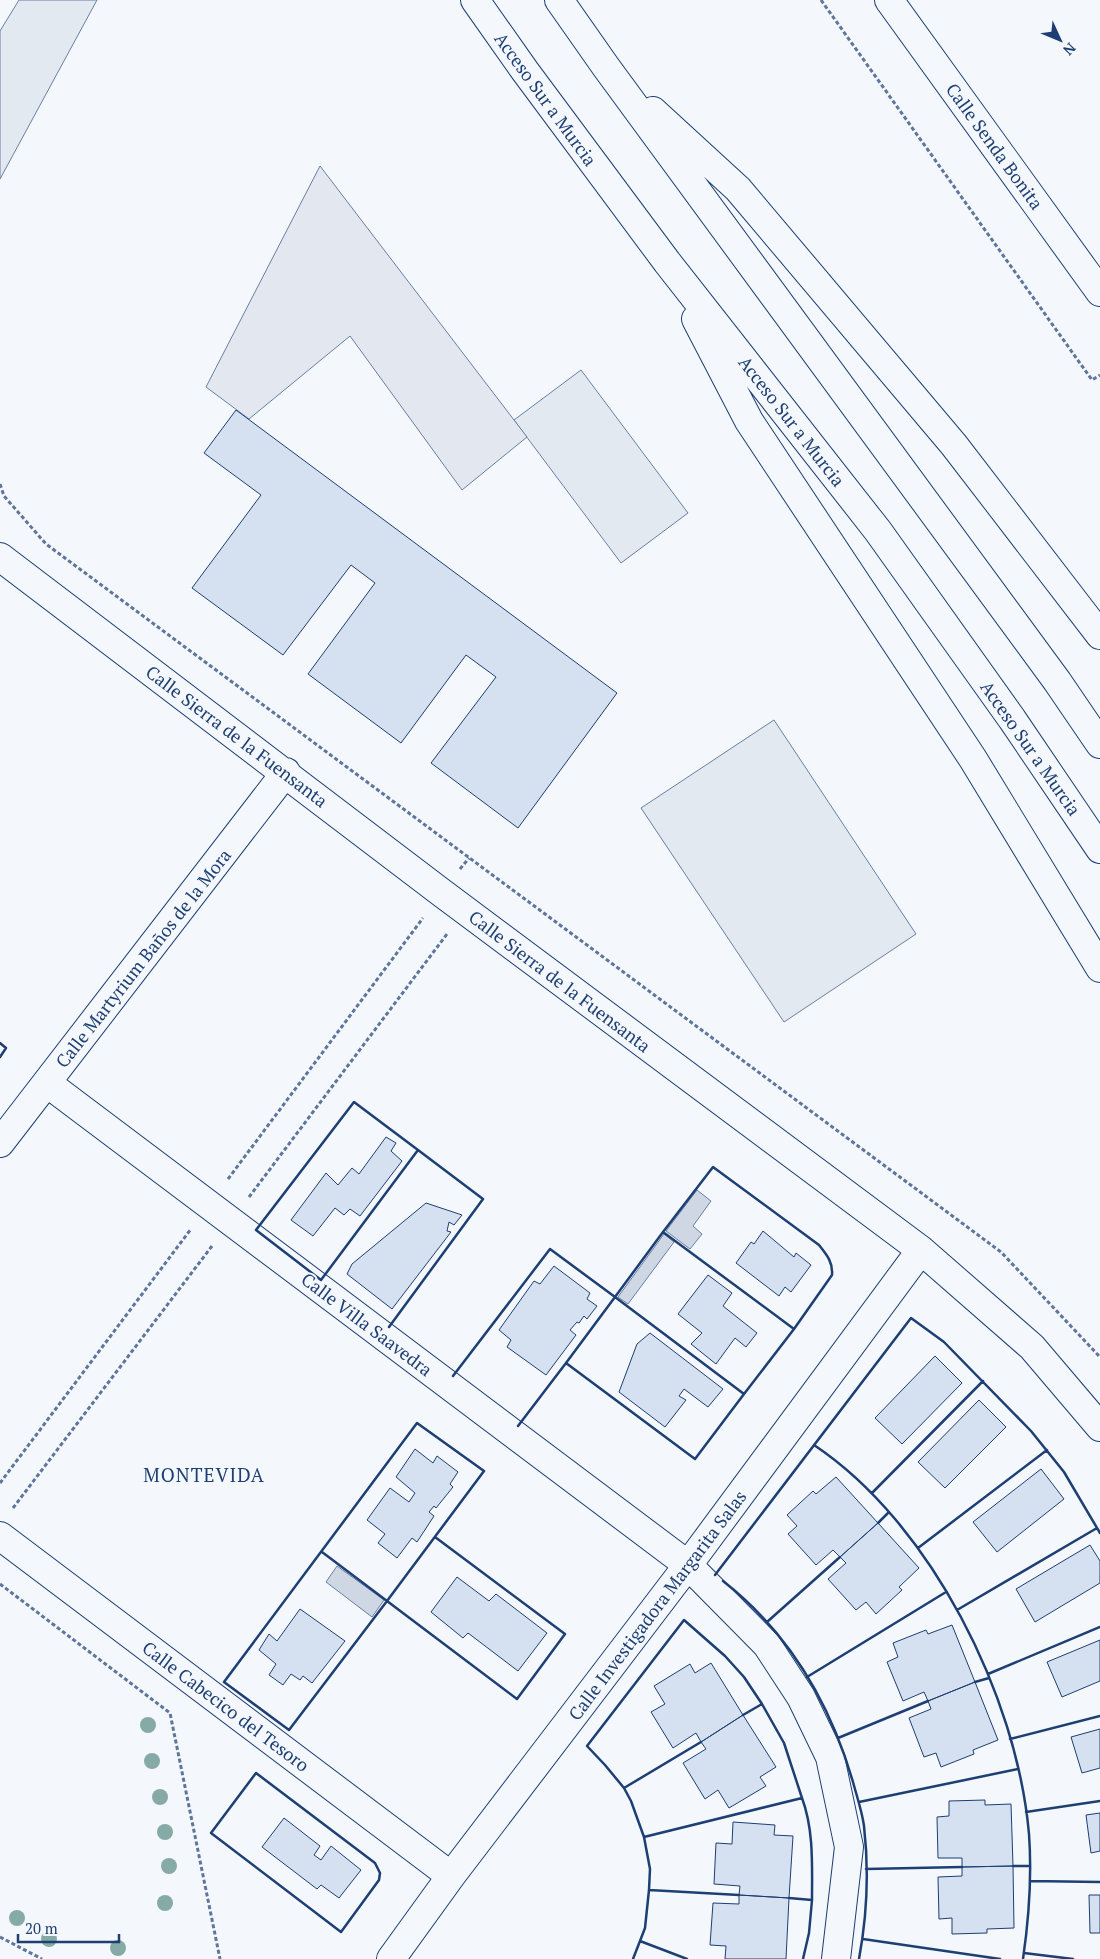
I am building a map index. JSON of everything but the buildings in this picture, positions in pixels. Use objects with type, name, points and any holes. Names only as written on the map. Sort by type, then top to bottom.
[{"type":"main road","name":"Acceso Sur a Murcia","points":[[475,0],[525,71],[667,262],[878,531],[1012,719],[1100,849]]},
{"type":"main road","points":[[559,0],[606,68],[1045,665],[1100,744]]},
{"type":"main road","name":"Calle Senda Bonita","points":[[889,0],[1100,292]]},
{"type":"main road","points":[[606,68],[738,189],[954,445],[1100,635]]},
{"type":"main road","points":[[667,262],[749,421],[973,759],[1100,968]]},
{"type":"main road","name":"Calle Sierra de la Fuensanta","points":[[0,557],[442,892],[921,1250],[1032,1347],[1100,1427]]},
{"type":"main road","name":"Calle Martyrium Baños de la Mora","points":[[0,1143],[286,772]]},
{"type":"main road","name":"Calle Villa Saavedra","points":[[47,1083],[688,1565],[767,1645],[801,1697],[830,1757],[849,1847],[836,1959]]},
{"type":"main road","name":"Calle Investigadora Margarita Salas","points":[[391,1959],[451,1876],[688,1565],[921,1250]]},
{"type":"main road","name":"Calle Cabecico del Tesoro","points":[[0,1536],[451,1876]]},
{"type":"path","points":[[821,0],[1092,380],[1100,375]]},
{"type":"path","points":[[0,484],[4,496],[46,544],[1001,1252],[1100,1357]]},
{"type":"path","points":[[0,1483],[469,858]]},
{"type":"path","points":[[0,1584],[170,1713],[220,1959]]},
{"type":"path","points":[[0,1937],[42,1959]]},
{"type":"shaded area","points":[[19,0],[97,0],[0,179],[0,31]]},
{"type":"shaded area","points":[[320,166],[527,437],[462,490],[350,336],[249,419],[206,387]]},
{"type":"shaded area","points":[[581,370],[688,513],[621,563],[514,420]]},
{"type":"shaded area","points":[[774,720],[916,934],[784,1022],[641,808]]},
{"type":"shaded area","points":[[697,1190],[711,1201],[693,1226],[702,1234],[690,1249],[666,1231]]},
{"type":"shaded area","points":[[664,1234],[674,1242],[628,1304],[618,1297]]},
{"type":"shaded area","points":[[337,1566],[384,1600],[372,1617],[326,1582]]},
{"type":"wall","points":[[0,1043],[6,1048],[0,1057]]},
{"type":"wall","points":[[354,1102],[418,1150],[321,1280],[256,1230],[354,1102]]},
{"type":"wall","points":[[389,1327],[483,1199],[418,1150]]},
{"type":"wall","points":[[713,1167],[819,1245],[829,1259],[832,1266],[832,1275],[794,1329],[663,1232],[713,1167]]},
{"type":"wall","points":[[663,1232],[615,1297],[744,1394],[794,1329]]},
{"type":"wall","points":[[453,1376],[550,1249],[615,1297],[566,1363],[695,1459],[744,1394]]},
{"type":"wall","points":[[715,1575],[911,1318],[944,1342],[1031,1431],[1064,1472],[1100,1533]]},
{"type":"wall","points":[[518,1426],[566,1363]]},
{"type":"wall","points":[[872,1493],[983,1381]]},
{"type":"wall","points":[[322,1552],[387,1601],[289,1730],[224,1682],[417,1423],[484,1471],[387,1601],[517,1699],[565,1634],[435,1537]]},
{"type":"wall","points":[[814,1445],[856,1478],[895,1519],[930,1566],[961,1617],[987,1671],[1007,1726],[1021,1781],[1029,1834],[1029,1897],[1023,1959]]},
{"type":"wall","points":[[918,1548],[1047,1450]]},
{"type":"wall","points":[[878,1523],[888,1513]]},
{"type":"wall","points":[[957,1610],[1097,1528]]},
{"type":"wall","points":[[767,1622],[840,1557]]},
{"type":"wall","points":[[723,1581],[768,1623],[787,1646],[819,1697],[843,1753],[861,1809],[866,1843],[866,1893],[859,1959]]},
{"type":"wall","points":[[807,1677],[946,1592]]},
{"type":"wall","points":[[701,1742],[624,1788],[587,1746],[684,1620],[725,1656],[744,1677],[762,1704],[743,1715]]},
{"type":"wall","points":[[988,1674],[1100,1627]]},
{"type":"wall","points":[[975,1682],[989,1678]]},
{"type":"wall","points":[[838,1738],[928,1701]]},
{"type":"wall","points":[[624,1788],[631,1801],[644,1837],[802,1798],[784,1743],[762,1704]]},
{"type":"wall","points":[[1010,1739],[1100,1716]]},
{"type":"wall","points":[[859,1802],[1018,1769]]},
{"type":"wall","points":[[256,1773],[375,1863],[380,1873],[379,1880],[341,1932],[211,1833],[256,1773]]},
{"type":"wall","points":[[789,1898],[812,1900],[809,1823],[802,1798]]},
{"type":"wall","points":[[1026,1812],[1100,1801]]},
{"type":"wall","points":[[644,1837],[650,1869],[649,1890],[739,1895]]},
{"type":"wall","points":[[1013,1866],[1029,1866]]},
{"type":"wall","points":[[866,1869],[962,1867]]},
{"type":"wall","points":[[1030,1881],[1100,1882]]},
{"type":"wall","points":[[649,1890],[645,1928],[640,1941],[687,1959]]},
{"type":"wall","points":[[803,1959],[809,1933],[812,1900]]},
{"type":"wall","points":[[863,1939],[1000,1959]]},
{"type":"wall","points":[[633,1959],[640,1941]]},
{"type":"wall","points":[[1024,1953],[1073,1959]]},
{"type":"district","name":"MONTEVIDA","points":[[204,1474]]}]
